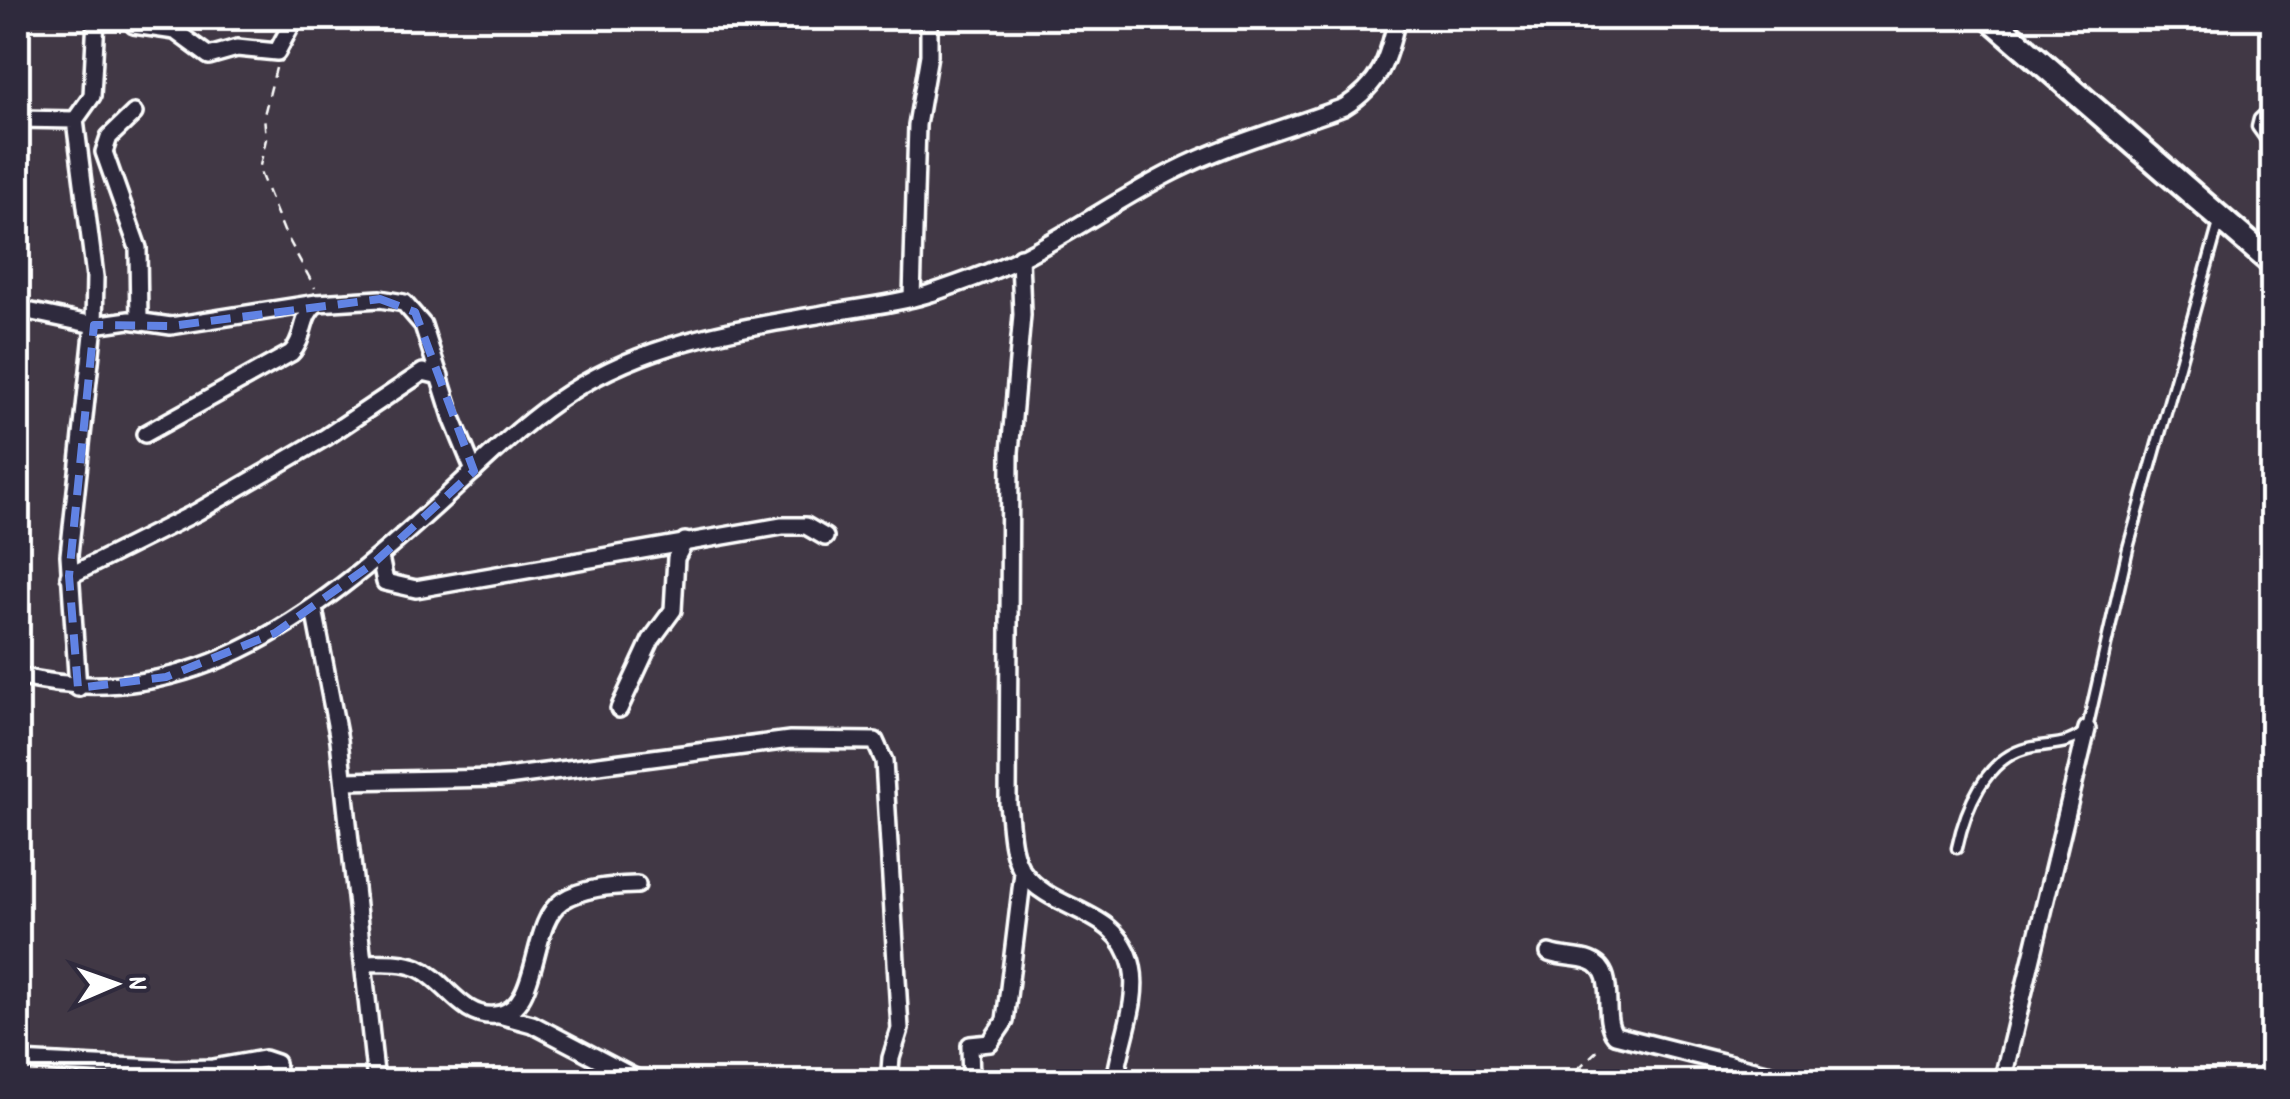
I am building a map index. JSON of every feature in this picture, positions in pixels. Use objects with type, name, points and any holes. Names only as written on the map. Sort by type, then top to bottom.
[{"type":"street","points":[[78,688],[68,576],[75,469],[94,324],[95,277],[75,120],[94,88],[96,18]]},
{"type":"street","points":[[134,26],[174,31],[209,56],[238,48],[277,52],[295,18]]},
{"type":"street","points":[[912,298],[916,125],[929,55],[929,18]]},
{"type":"street","points":[[18,676],[78,688],[140,682],[202,666],[260,641],[314,609],[380,557],[474,471],[570,392],[660,347],[912,298],[1020,257],[1176,170],[1355,100],[1366,93],[1388,60],[1396,18]]},
{"type":"street","points":[[1990,18],[2272,263]]},
{"type":"street","points":[[134,113],[109,137],[104,152],[138,248],[138,321]]},
{"type":"street","points":[[18,120],[75,120]]},
{"type":"street","points":[[1020,257],[1022,315],[1010,452],[1008,804],[1015,856],[1023,873],[1046,892],[1092,914],[1126,949],[1133,969],[1132,993],[1115,1082]]},
{"type":"street","points":[[18,309],[94,324],[138,321],[184,325],[320,302],[380,299],[404,303],[424,324],[474,471]]},
{"type":"street","points":[[145,434],[291,354],[302,338],[308,311],[320,302]]},
{"type":"street","points":[[68,576],[197,512],[326,437],[423,372],[440,376]]},
{"type":"street","points":[[380,557],[385,582],[416,589],[798,524],[825,537]]},
{"type":"street","points":[[619,709],[651,640],[674,610],[676,558],[685,541]]},
{"type":"street","points":[[314,609],[344,781],[376,1082]]},
{"type":"street","points":[[2002,1082],[2086,729]]},
{"type":"street","points":[[344,781],[499,778],[790,740],[875,740],[884,761],[900,1029],[891,1058],[890,1082]]},
{"type":"street","points":[[971,1082],[970,1045],[990,1044],[1005,1021],[1023,873]]},
{"type":"street","points":[[500,1015],[515,1006],[531,976],[552,910],[564,900],[590,890],[637,885]]},
{"type":"street","points":[[1549,953],[1590,961],[1599,968],[1608,987],[1608,1019],[1616,1035],[1774,1074],[1834,1082]]},
{"type":"street","points":[[364,963],[400,962],[420,969],[443,984],[463,1006],[484,1015],[532,1024],[643,1082]]},
{"type":"street","points":[[18,1060],[176,1069],[272,1060],[278,1067],[280,1082]]},
{"type":"lane","points":[[2268,18],[2272,28]]},
{"type":"lane","points":[[2272,108],[2257,127],[2272,148]]},
{"type":"lane","points":[[1957,848],[1968,810],[1994,768],[2017,752],[2070,742],[2086,729],[2128,548],[2220,218]]},
{"type":"path","points":[[277,52],[259,170],[284,232],[320,302]]},
{"type":"path","points":[[1564,1082],[1616,1035]]},
{"type":"path","points":[[1508,1074],[1526,1082]]},
{"type":"highlighted area","points":[[380,299],[415,312],[474,471],[375,562],[275,633],[166,677],[78,688],[69,576],[94,325],[171,326]]}]
